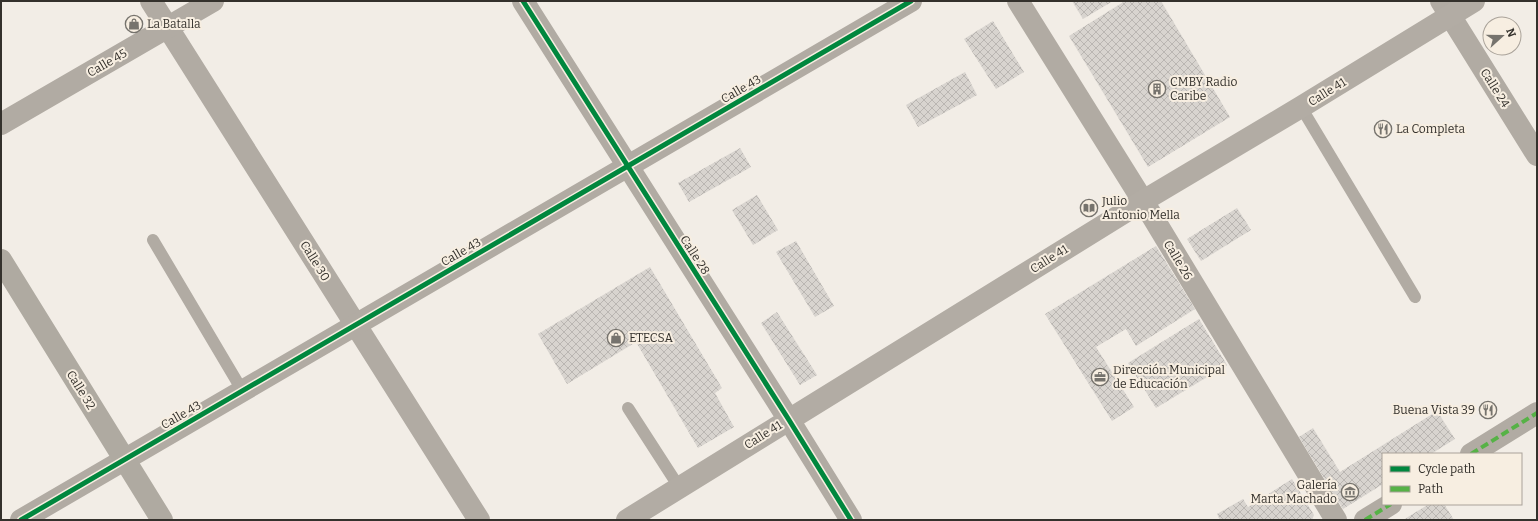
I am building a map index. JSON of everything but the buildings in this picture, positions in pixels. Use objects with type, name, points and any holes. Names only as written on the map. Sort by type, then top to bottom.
[{"type":"main road","name":"Calle 41","points":[[627,520],[1143,201],[1302,107],[1445,8],[1474,1]]},
{"type":"street","name":"Calle 30","points":[[151,1],[479,520]]},
{"type":"street","name":"Calle 45","points":[[1,124],[213,1]]},
{"type":"street","name":"Calle 28","points":[[523,1],[789,420],[850,520]]},
{"type":"street","name":"Calle 43","points":[[21,520],[911,1]]},
{"type":"street","name":"Calle 26","points":[[1018,1],[1143,201],[1336,520]]},
{"type":"street","name":"Calle 24","points":[[1445,8],[1537,155]]},
{"type":"street","name":"Calle 32","points":[[1,260],[162,520]]},
{"type":"street","points":[[1473,453],[1537,413]]},
{"type":"street","points":[[1365,520],[1389,505]]},
{"type":"lane","points":[[1302,107],[1415,297]]},
{"type":"lane","points":[[153,240],[242,390]]},
{"type":"lane","points":[[628,408],[679,487]]},
{"type":"marked path","points":[[1473,453],[1537,413]]},
{"type":"marked path","points":[[1365,520],[1389,505]]},
{"type":"cycle path","points":[[523,1],[851,520]]},
{"type":"cycle path","points":[[21,520],[911,1]]},
{"type":"place","name":"La Batalla","points":[[134,24]]},
{"type":"place","name":"CMBY Radio Caribe","points":[[1157,89]]},
{"type":"place","name":"La Completa","points":[[1383,129]]},
{"type":"place","name":"Julio Antonio Mella","points":[[1089,208]]},
{"type":"place","name":"ETECSA","points":[[616,338]]},
{"type":"place","name":"Dirección Municipal de Educación","points":[[1100,377]]},
{"type":"place","name":"Buena Vista 39","points":[[1488,410]]},
{"type":"place","name":"Galería Marta Machado","points":[[1350,492]]}]
